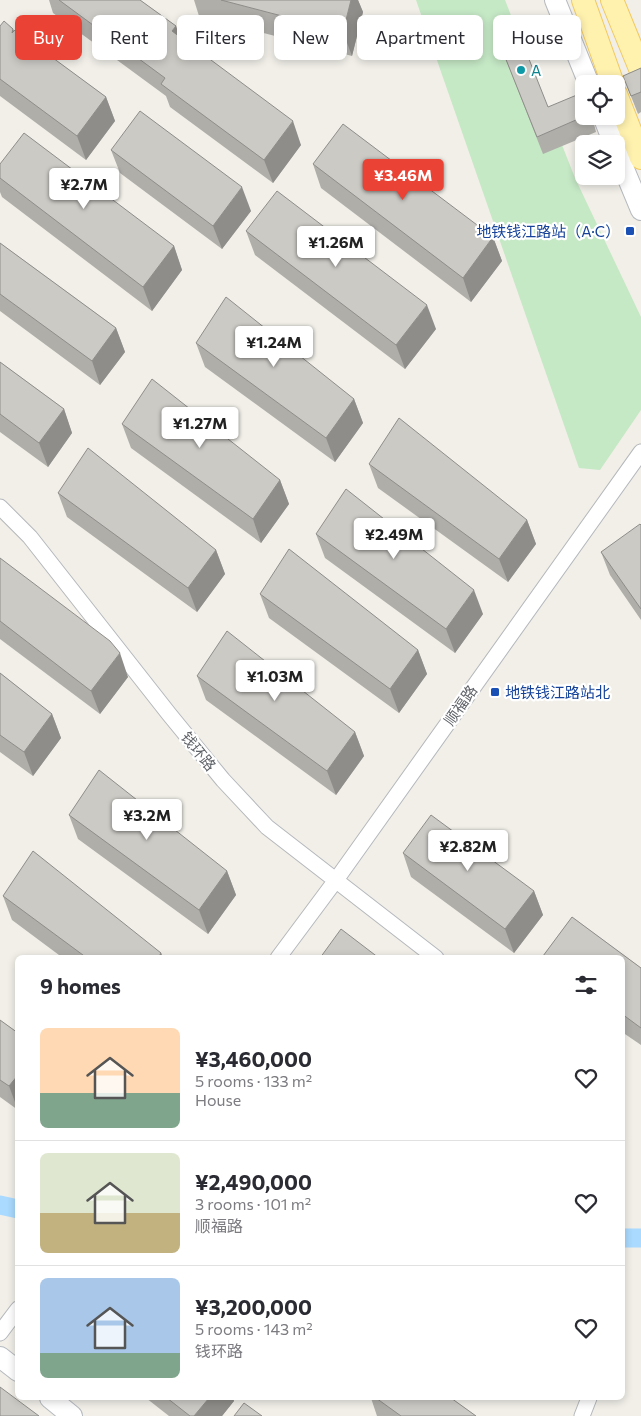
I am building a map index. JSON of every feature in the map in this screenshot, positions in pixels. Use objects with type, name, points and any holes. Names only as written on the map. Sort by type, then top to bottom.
[{"type":"main road","points":[[555,0],[585,75]]},
{"type":"main road","points":[[583,0],[609,75]]},
{"type":"main road","points":[[612,0],[641,71]]},
{"type":"main road","points":[[625,117],[641,158]]},
{"type":"main road","points":[[625,172],[641,210]]},
{"type":"main road","points":[[0,1357],[15,1369]]},
{"type":"main road","points":[[52,1400],[72,1416]]},
{"type":"street","name":"顺福路","points":[[280,955],[336,880],[641,452]]},
{"type":"street","name":"钱环路","points":[[0,507],[30,537],[168,714],[223,780],[266,827],[432,955]]},
{"type":"street","points":[[0,1333],[15,1313]]},
{"type":"street","points":[[582,1416],[588,1400]]},
{"type":"green space","points":[[416,0],[505,0],[511,15],[493,15],[493,60],[529,60],[575,178],[575,185],[578,185],[641,317],[641,410],[600,470],[579,468],[437,60],[483,60],[483,15],[421,15]]},
{"type":"building","points":[[59,0],[140,0],[161,15],[92,15],[92,24],[82,15]]},
{"type":"building","points":[[221,0],[351,0],[347,16],[278,15]]},
{"type":"building","points":[[167,20],[176,26],[172,31],[177,35],[177,60],[211,60],[293,121],[264,160],[161,84],[165,78],[141,60],[167,60]]},
{"type":"building","points":[[4,21],[13,29],[12,33],[15,30],[15,60],[56,60],[106,97],[77,136],[0,79],[0,26]]},
{"type":"building","points":[[506,60],[529,60],[548,107],[575,96],[575,120],[537,137]]},
{"type":"building","points":[[641,68],[641,92],[631,96],[625,81],[625,75]]},
{"type":"building","points":[[140,111],[242,187],[213,226],[111,150]]},
{"type":"building","points":[[343,124],[493,237],[463,278],[313,164]]},
{"type":"building","points":[[24,133],[174,246],[143,287],[0,178],[0,164]]},
{"type":"building","points":[[277,191],[427,305],[396,345],[246,231]]},
{"type":"building","points":[[0,243],[116,328],[92,361],[0,294]]},
{"type":"building","points":[[226,297],[354,399],[326,438],[196,343]]},
{"type":"building","points":[[0,362],[64,409],[39,443],[0,414]]},
{"type":"building","points":[[152,379],[280,480],[253,519],[122,424]]},
{"type":"building","points":[[399,418],[527,520],[499,559],[369,464]]},
{"type":"building","points":[[88,448],[216,550],[188,588],[58,493]]},
{"type":"building","points":[[346,489],[474,590],[446,629],[316,534]]},
{"type":"building","points":[[641,525],[641,609],[601,552]]},
{"type":"building","points":[[289,549],[418,650],[390,689],[260,594]]},
{"type":"building","points":[[0,558],[110,641],[120,653],[91,691],[0,621]]},
{"type":"building","points":[[227,631],[355,732],[327,771],[197,676]]},
{"type":"building","points":[[0,673],[52,714],[24,752],[0,735]]},
{"type":"building","points":[[99,770],[227,871],[199,910],[69,815]]},
{"type":"building","points":[[431,815],[534,891],[505,929],[403,853]]},
{"type":"building","points":[[33,851],[161,953],[160,955],[83,955],[3,896]]},
{"type":"building","points":[[572,917],[623,955],[544,955]]},
{"type":"building","points":[[341,929],[375,955],[322,955]]},
{"type":"building","points":[[625,956],[641,968],[641,1028],[625,1016]]},
{"type":"building","points":[[0,1020],[15,1031],[15,1079],[9,1086],[0,1080]]},
{"type":"building","points":[[0,1387],[39,1416],[0,1416]]},
{"type":"building","points":[[170,1400],[207,1400],[194,1416],[190,1416]]},
{"type":"building","points":[[379,1400],[454,1400],[476,1416],[401,1416]]},
{"type":"building","points":[[244,1403],[262,1416],[234,1416]]},
{"type":"waterway","points":[[0,1205],[15,1208]]},
{"type":"waterway","points":[[625,1238],[641,1238]]},
{"type":"place","name":"A","points":[[521,70]]},
{"type":"place","name":"地铁钱江路站（A·C）","points":[[630,231]]},
{"type":"place","name":"地铁钱江路站北","points":[[495,692]]}]
